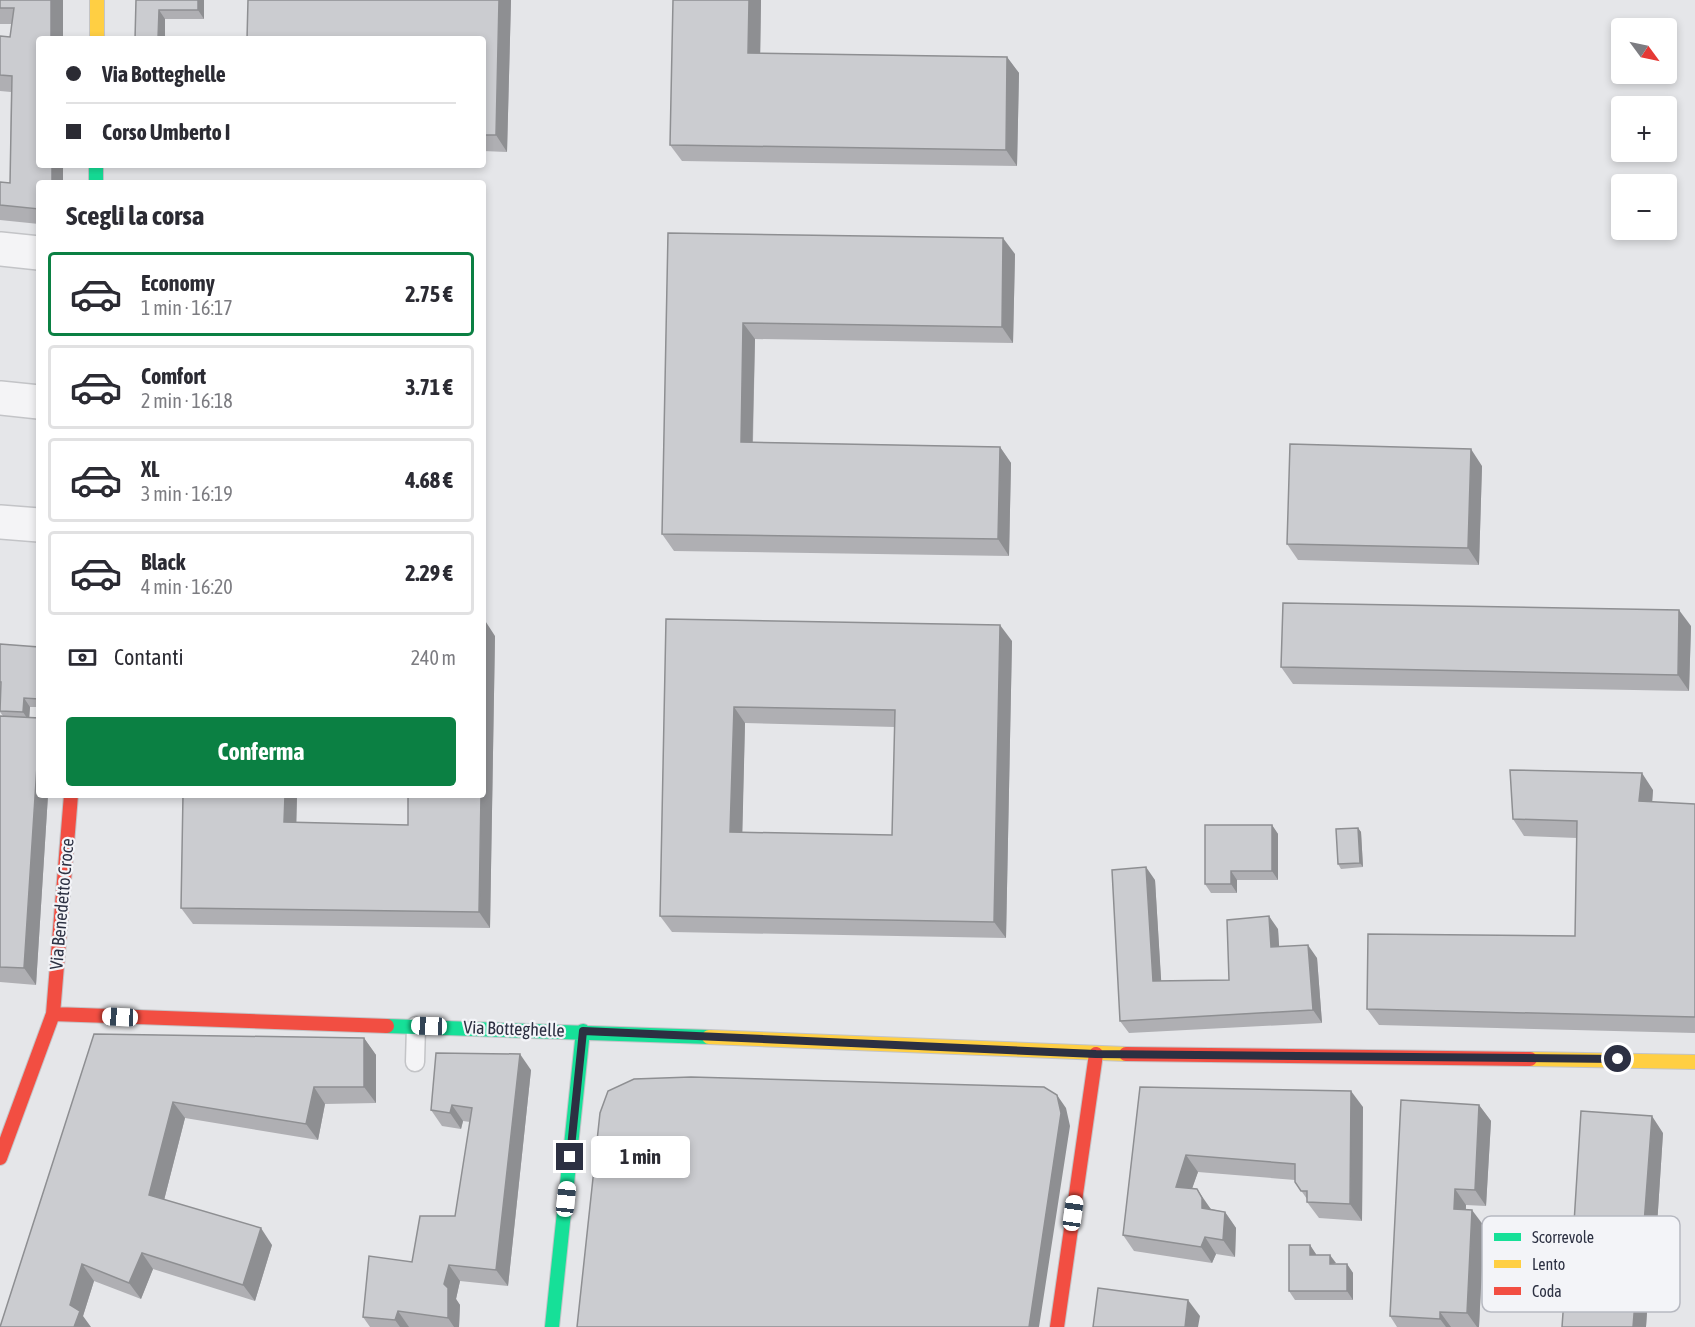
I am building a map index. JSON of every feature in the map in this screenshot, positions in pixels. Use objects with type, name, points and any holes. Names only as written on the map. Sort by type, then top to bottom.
[{"type":"main road","points":[[97,0],[97,36]]},
{"type":"main road","name":"Via Benedetto Croce","points":[[0,1158],[53,1014],[71,798]]},
{"type":"main road","name":"Via Botteghelle","points":[[53,1014],[228,1022],[583,1031],[1096,1054],[1695,1062]]},
{"type":"main road","points":[[552,1327],[583,1031]]},
{"type":"main road","points":[[1057,1327],[1096,1054]]},
{"type":"street","points":[[0,249],[36,253]]},
{"type":"street","points":[[0,398],[36,402]]},
{"type":"street","points":[[0,522],[36,525]]},
{"type":"lane","points":[[415,1062],[416,1026]]},
{"type":"building","points":[[0,0],[51,0],[51,36],[36,36],[36,168],[52,168],[52,180],[36,180],[36,209],[0,205],[0,182],[10,183],[12,76],[0,75],[0,36],[10,37],[14,8],[0,8]]},
{"type":"building","points":[[136,0],[198,0],[198,10],[159,10],[158,36],[135,36]]},
{"type":"building","points":[[248,0],[499,0],[496,135],[486,135],[486,36],[247,36]]},
{"type":"building","points":[[673,0],[749,0],[748,53],[1007,57],[1006,150],[670,145]]},
{"type":"building","points":[[668,233],[1003,238],[1002,327],[743,323],[741,442],[1000,447],[998,539],[662,534]]},
{"type":"building","points":[[1290,444],[1471,449],[1468,548],[1287,544]]},
{"type":"building","points":[[1283,603],[1679,610],[1678,675],[1281,667]]},
{"type":"building","points":[[666,619],[1000,625],[994,922],[660,916]],"holes":[[[734,707],[895,710],[892,835],[730,832]]]},
{"type":"building","points":[[0,644],[36,647],[36,699],[24,698],[23,712],[0,711]]},
{"type":"building","points":[[0,716],[36,718],[36,782],[24,968],[0,967]]},
{"type":"building","points":[[1510,770],[1642,773],[1639,801],[1695,804],[1695,1017],[1367,1009],[1368,934],[1575,936],[1577,821],[1513,819]]},
{"type":"building","points":[[183,798],[285,798],[284,822],[408,825],[408,798],[481,798],[479,912],[181,908]]},
{"type":"building","points":[[1205,825],[1272,825],[1272,871],[1231,871],[1231,884],[1205,884]]},
{"type":"building","points":[[1358,828],[1360,863],[1338,864],[1336,829]]},
{"type":"building","points":[[1146,867],[1153,981],[1229,980],[1227,920],[1269,916],[1271,947],[1308,945],[1313,1010],[1120,1021],[1112,870]]},
{"type":"building","points":[[94,1034],[364,1038],[364,1087],[314,1087],[306,1124],[173,1102],[149,1195],[261,1228],[243,1285],[142,1253],[129,1283],[82,1264],[70,1305],[80,1311],[74,1327],[0,1327]]},
{"type":"building","points":[[436,1053],[520,1054],[496,1270],[449,1265],[444,1284],[448,1288],[448,1318],[398,1311],[395,1320],[363,1317],[369,1256],[412,1262],[420,1216],[455,1216],[472,1108],[452,1105],[450,1113],[431,1110]]},
{"type":"building","points":[[691,1077],[1044,1087],[1057,1095],[1061,1113],[1029,1327],[577,1327],[600,1113],[608,1091],[634,1079]]},
{"type":"building","points":[[1140,1087],[1351,1091],[1350,1204],[1307,1202],[1307,1191],[1301,1191],[1295,1182],[1295,1164],[1186,1155],[1176,1187],[1197,1189],[1202,1198],[1202,1208],[1225,1212],[1223,1240],[1205,1237],[1201,1247],[1123,1235]]},
{"type":"building","points":[[1401,1100],[1479,1105],[1475,1190],[1455,1189],[1454,1209],[1472,1210],[1467,1313],[1440,1312],[1440,1319],[1390,1316]]},
{"type":"building","points":[[1581,1111],[1652,1116],[1645,1216],[1574,1216]]},
{"type":"building","points":[[1289,1245],[1310,1245],[1310,1255],[1330,1255],[1330,1264],[1347,1264],[1347,1291],[1289,1291]]},
{"type":"building","points":[[1098,1288],[1188,1300],[1185,1327],[1093,1327]]},
{"type":"building","points":[[1563,1312],[1634,1312],[1633,1327],[1562,1327]]},
{"type":"traffic: fast","points":[[96,168],[96,180]]},
{"type":"traffic: fast","points":[[387,1026],[709,1037]]},
{"type":"traffic: fast","points":[[552,1327],[583,1031]]},
{"type":"traffic: slow","points":[[97,0],[97,36]]},
{"type":"traffic: slow","points":[[709,1037],[1126,1054]]},
{"type":"traffic: slow","points":[[1530,1059],[1695,1062]]},
{"type":"traffic: jam","points":[[0,1158],[53,1014],[71,798]]},
{"type":"traffic: jam","points":[[53,1014],[387,1026]]},
{"type":"traffic: jam","points":[[1057,1327],[1096,1054]]},
{"type":"traffic: jam","points":[[1126,1054],[1530,1059]]},
{"type":"route","points":[[570,1157],[583,1031],[1096,1054],[1618,1059]]}]
